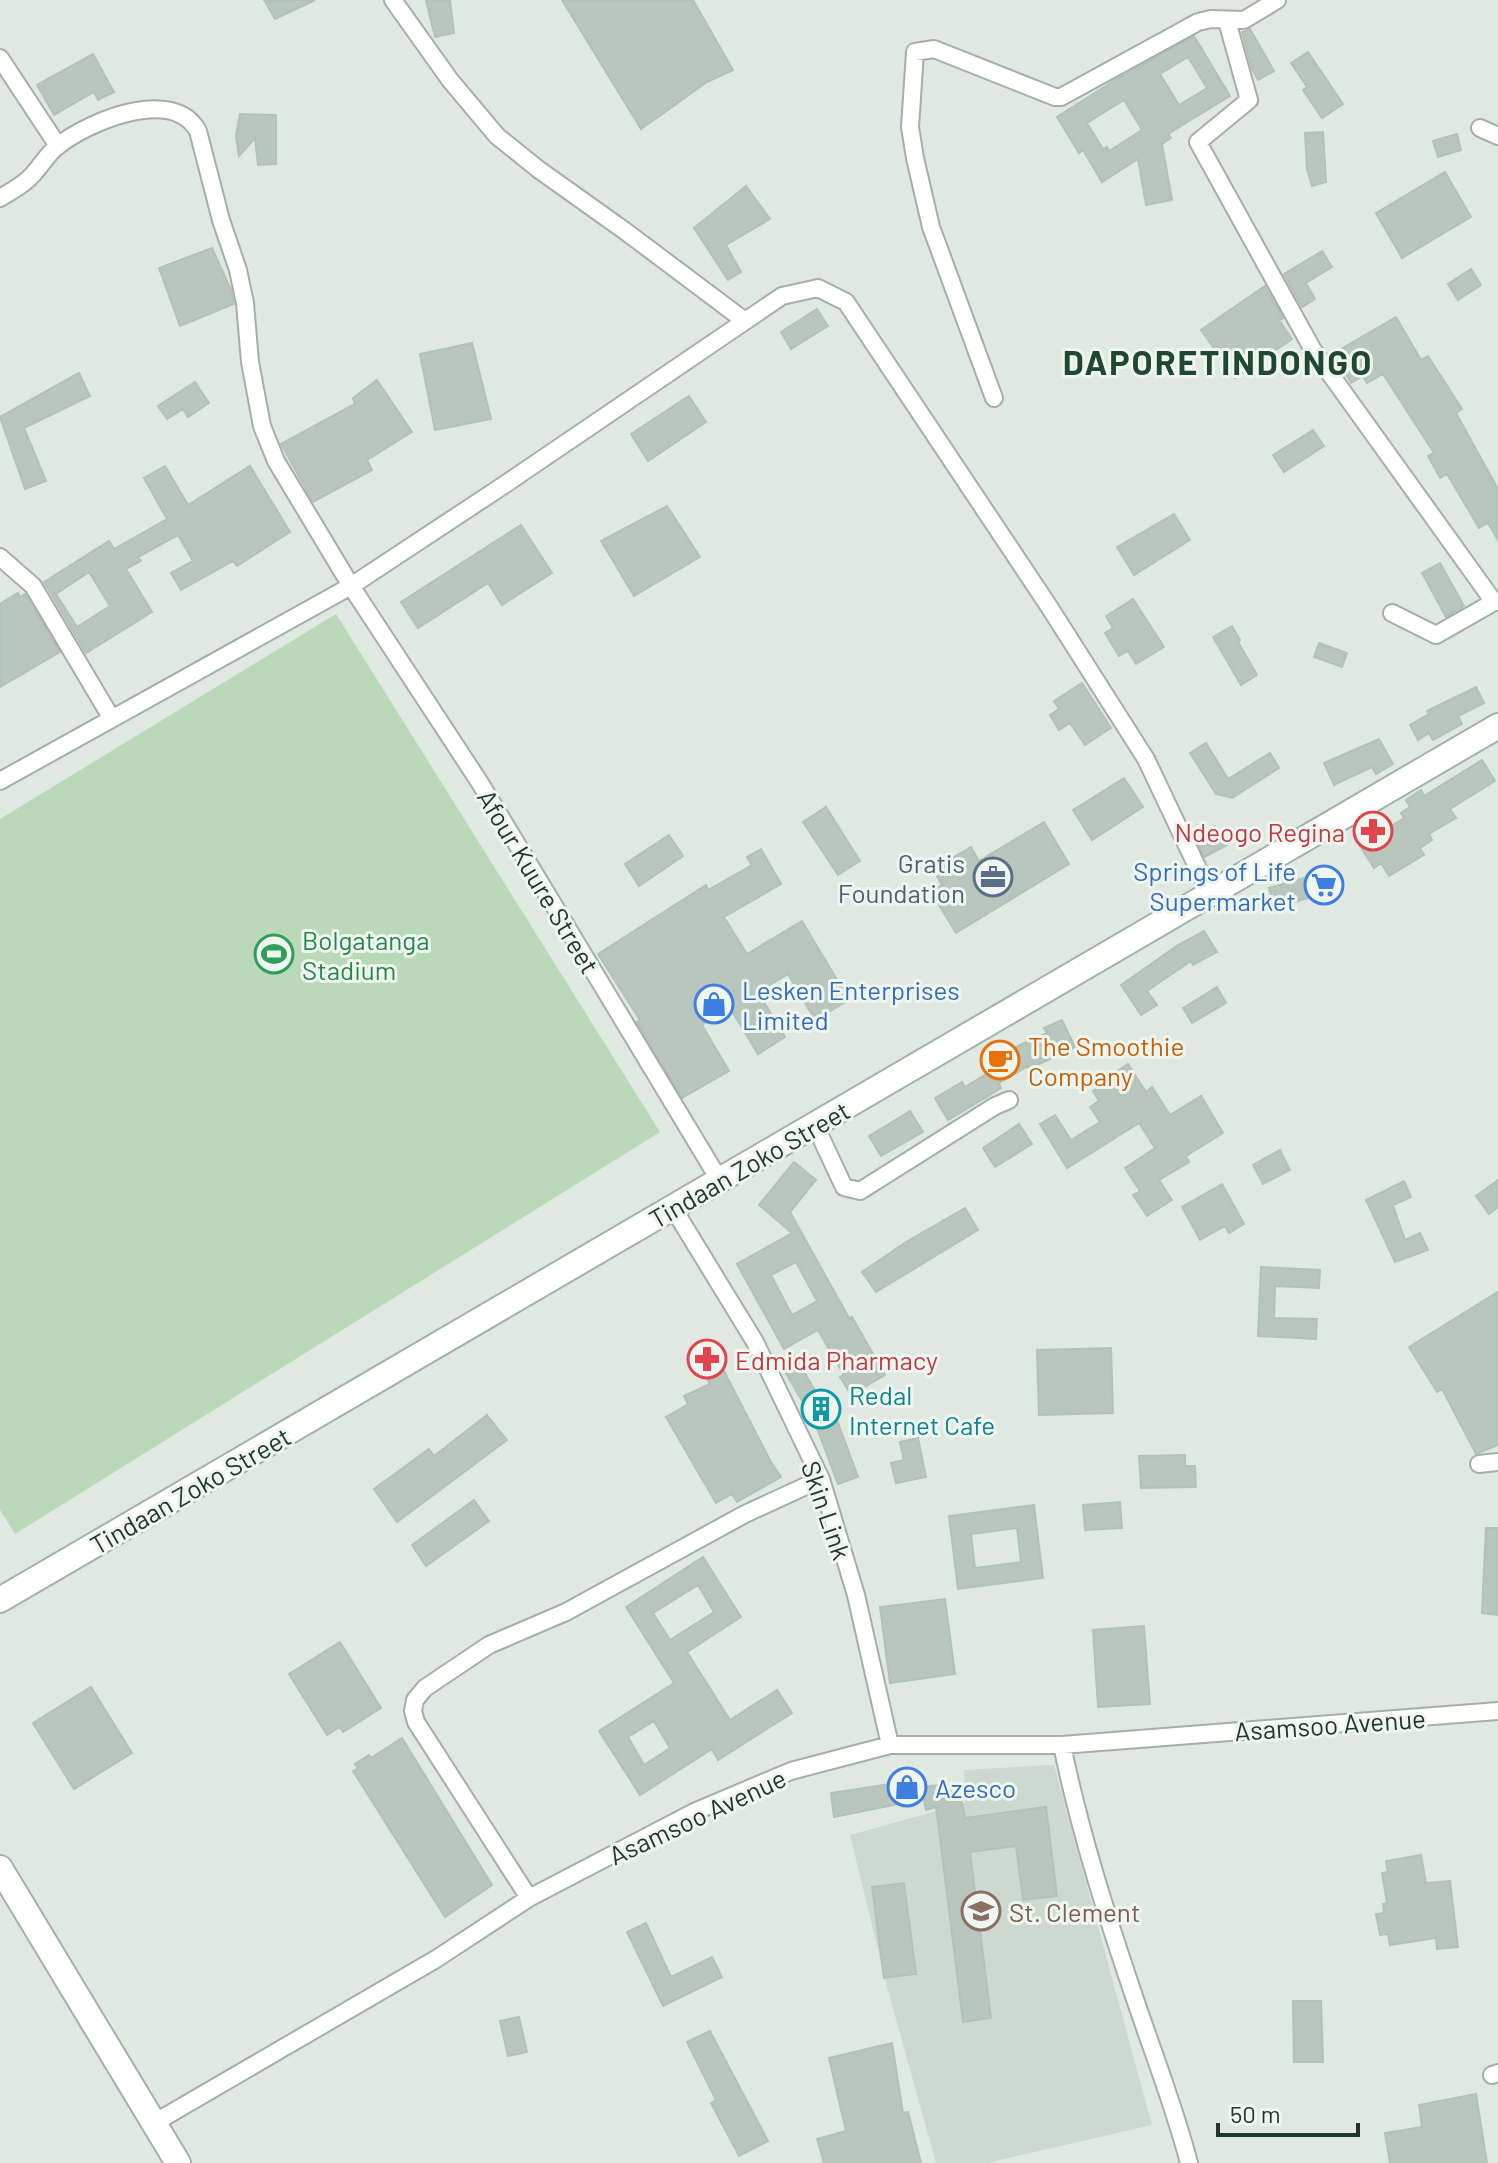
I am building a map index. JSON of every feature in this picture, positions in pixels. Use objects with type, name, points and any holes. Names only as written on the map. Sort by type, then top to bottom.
[{"type":"main road","name":"Tindaan Zoko Street","points":[[0,1600],[1498,726]]},
{"type":"main road","points":[[0,1868],[178,2163]]},
{"type":"street","points":[[393,0],[450,80],[497,136],[745,321]]},
{"type":"street","points":[[994,398],[931,227],[915,158],[910,127],[915,52],[934,49],[1057,97],[1195,23],[1211,19],[1249,19],[1277,0]]},
{"type":"street","points":[[1227,21],[1249,100],[1198,142],[1313,350],[1496,602],[1436,635],[1392,613]]},
{"type":"street","points":[[0,58],[58,146],[27,181],[0,198]]},
{"type":"street","name":"Afour Kuure Street","points":[[58,146],[89,127],[130,112],[163,108],[192,119],[238,270],[262,426],[276,461],[351,586],[480,783],[720,1181]]},
{"type":"street","points":[[1480,128],[1498,136]]},
{"type":"street","points":[[0,781],[351,586],[782,296],[818,288],[846,302],[1048,605],[1146,759],[1210,894]]},
{"type":"street","points":[[0,557],[33,586],[112,719]]},
{"type":"street","points":[[815,1125],[844,1187],[860,1191],[1009,1100]]},
{"type":"street","name":"Skin Link","points":[[673,1208],[755,1342],[821,1479],[856,1595],[890,1745]]},
{"type":"street","points":[[1479,1464],[1498,1462]]},
{"type":"street","points":[[529,1898],[416,1722],[415,1700],[425,1688],[489,1645],[566,1612],[745,1514],[821,1479]]},
{"type":"street","name":"Asamsoo Avenue","points":[[154,2123],[436,1959],[529,1898],[694,1812],[791,1771],[890,1745],[1062,1745],[1498,1711]]},
{"type":"street","points":[[1062,1745],[1075,1808],[1137,2005],[1179,2124],[1189,2163]]},
{"type":"shaded area","name":"St. Clement","points":[[1054,1765],[1152,2125],[987,2163],[936,2163],[887,1987],[850,1835],[965,1803],[964,1770]]},
{"type":"green space","name":"Bolgatanga Stadium","points":[[336,614],[660,1132],[15,1534],[0,1510],[0,819]]},
{"type":"building","points":[[264,0],[315,0],[275,19]]},
{"type":"building","points":[[426,0],[450,0],[454,33],[435,37]]},
{"type":"building","points":[[562,0],[693,0],[733,70],[707,82],[641,129]]},
{"type":"building","points":[[1250,29],[1274,71],[1258,80],[1242,32]]},
{"type":"building","points":[[1194,36],[1230,96],[1168,134],[1171,138],[1162,144],[1172,200],[1146,205],[1138,159],[1102,182],[1083,150],[1079,153],[1057,117]],"holes":[[[1188,57],[1207,88],[1179,105],[1160,74]],[[1124,100],[1142,130],[1109,151],[1107,147],[1103,149],[1087,123]]]},
{"type":"building","points":[[1308,52],[1343,104],[1322,118],[1303,90],[1307,87],[1291,63]]},
{"type":"building","points":[[93,54],[114,92],[98,100],[94,92],[54,115],[37,85]]},
{"type":"building","points":[[240,114],[276,115],[276,164],[258,165],[255,138],[239,156],[236,136]]},
{"type":"building","points":[[1323,132],[1326,182],[1312,186],[1307,169],[1305,133]]},
{"type":"building","points":[[1457,134],[1461,150],[1438,157],[1433,141]]},
{"type":"building","points":[[1445,172],[1471,217],[1402,258],[1376,213]]},
{"type":"building","points":[[746,186],[770,219],[726,245],[741,272],[728,280],[694,228]]},
{"type":"building","points":[[212,248],[234,304],[180,326],[159,268]]},
{"type":"building","points":[[1322,251],[1332,267],[1306,283],[1315,299],[1302,307],[1284,274]]},
{"type":"building","points":[[1471,269],[1481,285],[1458,300],[1448,284]]},
{"type":"building","points":[[1265,286],[1283,318],[1279,320],[1292,339],[1235,378],[1201,330]]},
{"type":"building","points":[[817,309],[828,326],[791,349],[781,332]]},
{"type":"building","points":[[1396,317],[1421,360],[1428,356],[1462,409],[1456,413],[1498,489],[1498,540],[1488,523],[1479,528],[1447,474],[1440,478],[1428,456],[1434,453],[1383,374],[1367,383],[1363,376],[1351,383],[1334,353]]},
{"type":"building","points":[[472,343],[491,419],[435,430],[420,354]]},
{"type":"building","points":[[79,373],[90,396],[24,428],[46,481],[25,489],[0,417]]},
{"type":"building","points":[[377,380],[412,432],[367,460],[372,470],[313,502],[281,444],[355,404],[353,398]]},
{"type":"building","points":[[195,382],[209,403],[188,417],[183,409],[167,419],[158,406]]},
{"type":"building","points":[[689,396],[706,422],[648,461],[631,434]]},
{"type":"building","points":[[1313,430],[1324,446],[1284,472],[1273,455]]},
{"type":"building","points":[[165,466],[188,505],[250,466],[290,532],[237,566],[233,561],[181,590],[171,573],[193,561],[178,535],[138,557],[141,561],[126,569],[152,612],[86,653],[44,582],[109,541],[114,549],[167,519],[144,478]],"holes":[[[89,572],[110,606],[77,627],[56,594]]]},
{"type":"building","points":[[667,506],[700,557],[634,596],[601,541]]},
{"type":"building","points":[[1174,514],[1190,540],[1134,575],[1117,547]]},
{"type":"building","points":[[521,525],[552,573],[502,605],[488,583],[418,628],[401,602]]},
{"type":"building","points":[[1440,563],[1464,606],[1446,617],[1422,573]]},
{"type":"building","points":[[18,593],[20,597],[25,594],[60,652],[0,687],[0,604]]},
{"type":"building","points":[[1133,599],[1164,647],[1136,664],[1128,651],[1119,656],[1105,633],[1113,628],[1106,616]]},
{"type":"building","points":[[1232,626],[1257,675],[1241,685],[1213,637]]},
{"type":"building","points":[[1319,643],[1347,653],[1342,667],[1314,657]]},
{"type":"building","points":[[1082,683],[1111,728],[1085,745],[1070,723],[1059,730],[1050,715],[1059,709],[1054,701]]},
{"type":"building","points":[[1476,687],[1484,703],[1458,716],[1462,724],[1433,740],[1429,733],[1418,740],[1410,725],[1429,714],[1427,711]]},
{"type":"building","points":[[1379,739],[1393,764],[1376,774],[1372,767],[1334,785],[1324,763]]},
{"type":"building","points":[[1206,743],[1228,779],[1270,753],[1279,768],[1232,798],[1216,794],[1190,753]]},
{"type":"building","points":[[1482,760],[1495,781],[1450,809],[1456,818],[1429,834],[1432,840],[1420,848],[1424,855],[1389,876],[1381,863],[1374,868],[1360,846],[1404,818],[1401,813],[1410,807],[1406,800],[1421,790],[1424,796]]},
{"type":"building","points":[[1124,778],[1143,807],[1092,840],[1073,810]]},
{"type":"building","points":[[826,807],[860,861],[838,875],[803,822]]},
{"type":"building","name":"Gratis Foundation","points":[[1044,822],[1069,864],[956,933],[931,892],[942,885],[933,869],[971,847],[979,861]]},
{"type":"building","points":[[1215,826],[1227,845],[1204,857],[1197,841]]},
{"type":"building","points":[[669,835],[683,856],[639,886],[625,864]]},
{"type":"building","points":[[761,849],[781,884],[724,917],[747,954],[802,921],[849,1000],[815,1020],[788,974],[758,992],[785,1037],[758,1054],[730,1008],[702,1025],[729,1071],[682,1098],[637,1022],[640,1020],[598,954],[706,885],[708,890],[752,865],[747,857]]},
{"type":"building","points":[[1331,870],[1337,889],[1275,908],[1269,888]]},
{"type":"building","points":[[1204,931],[1217,952],[1193,965],[1191,961],[1147,991],[1157,1005],[1141,1015],[1121,985],[1178,945]]},
{"type":"building","points":[[1217,987],[1226,1003],[1192,1023],[1183,1008]]},
{"type":"building","points":[[1062,1020],[1075,1047],[1029,1069],[1028,1066],[999,1083],[1001,1088],[948,1120],[935,1098],[962,1082],[965,1087],[991,1071],[988,1065],[1047,1033],[1044,1028]]},
{"type":"building","points":[[1128,1064],[1146,1092],[1152,1087],[1170,1115],[1201,1096],[1223,1133],[1186,1156],[1189,1162],[1159,1180],[1172,1200],[1147,1216],[1133,1195],[1140,1191],[1125,1168],[1155,1148],[1139,1123],[1067,1168],[1040,1124],[1055,1115],[1071,1140],[1100,1122],[1090,1107],[1099,1101],[1093,1091],[1114,1078],[1112,1075]]},
{"type":"building","points":[[910,1111],[923,1132],[881,1156],[869,1136]]},
{"type":"building","points":[[1019,1124],[1032,1144],[995,1167],[983,1148]]},
{"type":"building","points":[[1280,1150],[1290,1170],[1263,1184],[1253,1165]]},
{"type":"building","points":[[794,1162],[816,1180],[790,1212],[849,1318],[852,1317],[885,1375],[851,1395],[840,1377],[844,1375],[818,1330],[784,1349],[737,1264],[792,1233],[759,1205]],"holes":[[[796,1262],[817,1301],[792,1315],[771,1275]]]},
{"type":"building","points":[[1498,1180],[1498,1207],[1489,1214],[1476,1196]]},
{"type":"building","points":[[1404,1181],[1411,1197],[1393,1205],[1405,1240],[1420,1233],[1428,1250],[1395,1262],[1366,1200]]},
{"type":"building","points":[[1222,1184],[1244,1224],[1229,1233],[1225,1226],[1200,1240],[1182,1207]]},
{"type":"building","points":[[965,1208],[978,1230],[876,1292],[862,1272]]},
{"type":"building","points":[[1261,1267],[1320,1270],[1319,1288],[1275,1286],[1274,1318],[1317,1319],[1316,1339],[1258,1336]]},
{"type":"building","points":[[1498,1292],[1498,1445],[1476,1454],[1442,1389],[1437,1392],[1409,1347]]},
{"type":"building","points":[[710,1344],[781,1477],[737,1502],[732,1494],[716,1503],[666,1417],[688,1404],[684,1396],[710,1384],[692,1355]]},
{"type":"building","points":[[1111,1348],[1113,1413],[1039,1415],[1037,1350]]},
{"type":"building","points":[[794,1355],[820,1399],[826,1395],[835,1411],[858,1477],[838,1484],[815,1423],[780,1363]]},
{"type":"building","points":[[487,1415],[507,1440],[397,1522],[374,1489],[429,1449],[434,1456]]},
{"type":"building","points":[[918,1438],[926,1477],[896,1483],[891,1463],[904,1460],[900,1442]]},
{"type":"building","points":[[1185,1455],[1185,1466],[1195,1466],[1196,1487],[1141,1488],[1139,1456]]},
{"type":"building","points":[[474,1500],[489,1521],[426,1566],[412,1545]]},
{"type":"building","points":[[1120,1502],[1122,1528],[1085,1530],[1083,1505]]},
{"type":"building","points":[[1034,1505],[1043,1578],[958,1589],[949,1516]],"holes":[[[1017,1528],[1021,1562],[975,1568],[971,1534]]]},
{"type":"building","points":[[1486,1528],[1498,1528],[1498,1615],[1482,1613]]},
{"type":"building","points":[[703,1557],[741,1617],[687,1652],[730,1720],[777,1690],[792,1713],[718,1760],[712,1749],[640,1795],[599,1731],[674,1683],[626,1607]],"holes":[[[698,1585],[714,1612],[670,1640],[653,1613]],[[654,1721],[670,1748],[644,1765],[628,1737]]]},
{"type":"building","points":[[945,1599],[955,1674],[890,1683],[880,1607]]},
{"type":"building","points":[[1144,1626],[1150,1704],[1098,1707],[1093,1630]]},
{"type":"building","points":[[340,1642],[381,1708],[343,1732],[340,1727],[327,1735],[289,1674]]},
{"type":"building","points":[[91,1687],[132,1753],[74,1789],[33,1723]]},
{"type":"building","points":[[402,1738],[492,1885],[445,1917],[353,1771],[358,1768],[355,1764],[369,1755],[371,1758]]},
{"type":"building","points":[[919,1775],[921,1787],[958,1783],[965,1818],[1046,1807],[1057,1896],[1023,1900],[1016,1846],[970,1852],[991,2018],[963,2022],[936,1807],[926,1810],[921,1788],[923,1799],[834,1817],[831,1793],[890,1784],[889,1781]]},
{"type":"building","points":[[1421,1855],[1426,1883],[1450,1881],[1458,1947],[1437,1949],[1436,1938],[1390,1945],[1388,1934],[1380,1935],[1376,1914],[1384,1913],[1383,1904],[1387,1903],[1382,1873],[1388,1872],[1386,1861]]},
{"type":"building","points":[[904,1883],[916,1974],[884,1978],[872,1887]]},
{"type":"building","points":[[646,1923],[671,1977],[712,1957],[722,1977],[663,2006],[627,1932]]},
{"type":"building","points":[[1293,2001],[1321,2001],[1323,2062],[1294,2062]]},
{"type":"building","points":[[519,2017],[527,2052],[508,2056],[500,2021]]},
{"type":"building","points":[[710,2031],[768,2141],[739,2156],[711,2103],[716,2100],[687,2042]]},
{"type":"building","points":[[892,2043],[903,2113],[908,2112],[921,2163],[824,2163],[817,2139],[846,2131],[829,2058]]},
{"type":"building","points":[[1476,2094],[1487,2163],[1390,2163],[1385,2133],[1422,2127],[1419,2105]]},
{"type":"place","name":"Ndeogo Regina","points":[[1373,831]]},
{"type":"place","name":"Gratis Foundation","points":[[993,877]]},
{"type":"place","name":"Springs of Life Supermarket","points":[[1324,885]]},
{"type":"place","name":"Bolgatanga Stadium","points":[[274,954]]},
{"type":"place","name":"Lesken Enterprises Limited","points":[[714,1004]]},
{"type":"place","name":"The Smoothie Company","points":[[1000,1060]]},
{"type":"place","name":"Edmida Pharmacy","points":[[707,1359]]},
{"type":"place","name":"Redal Internet Cafe","points":[[821,1409]]},
{"type":"place","name":"Azesco","points":[[907,1787]]},
{"type":"place","name":"St. Clement","points":[[981,1911]]},
{"type":"district","name":"DAPORETINDONGO","points":[[1218,361]]}]
